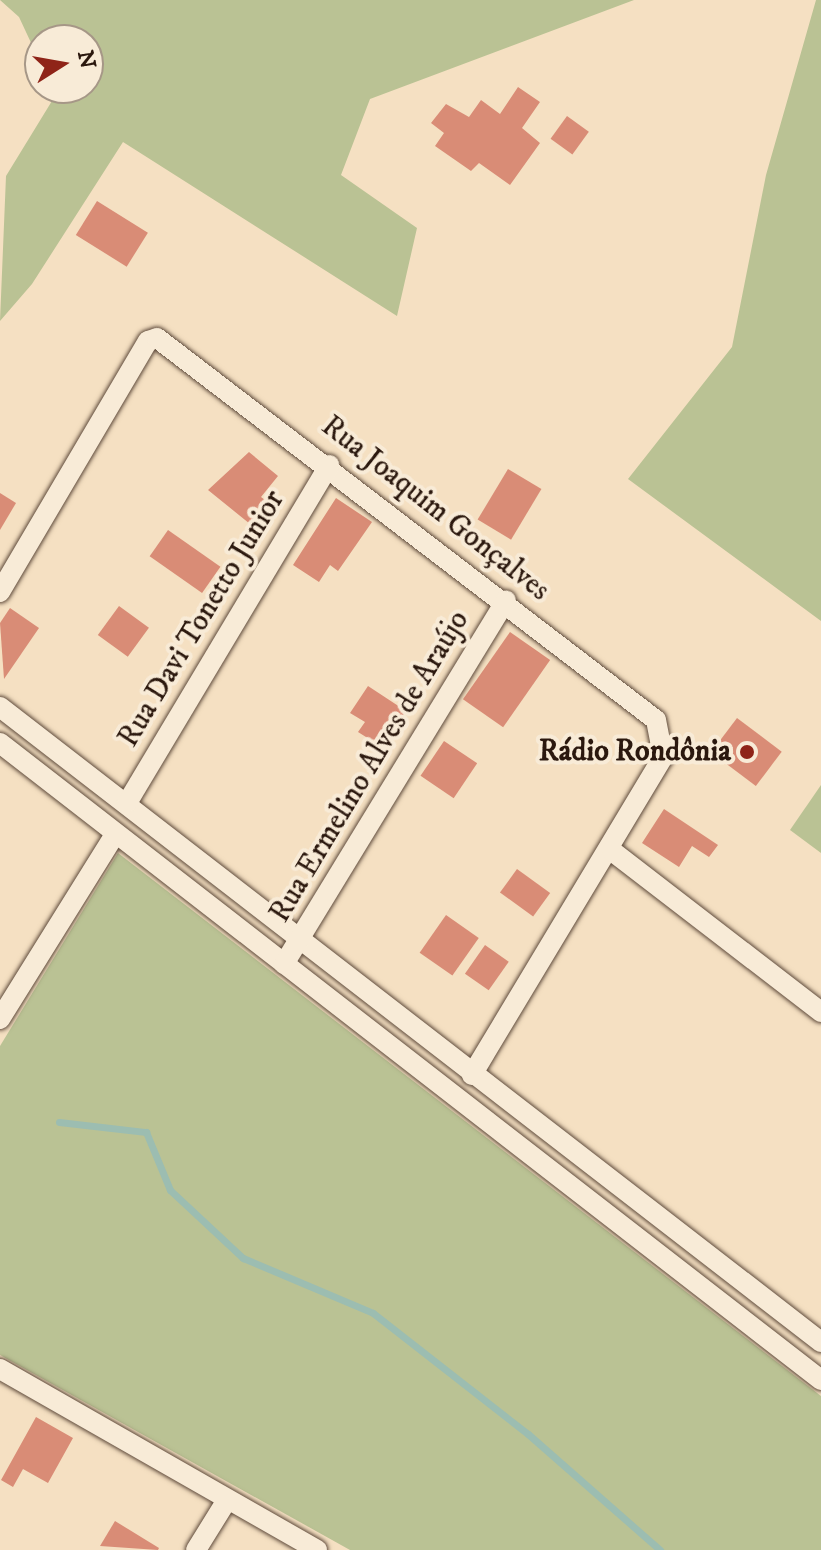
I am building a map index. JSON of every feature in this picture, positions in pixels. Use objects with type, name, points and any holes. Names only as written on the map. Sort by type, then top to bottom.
[{"type":"street","name":"Rua Joaquim Gonçalves","points":[[0,592],[148,341],[157,338],[329,465],[656,720],[665,739],[663,757],[612,851]]},
{"type":"street","name":"Rua Davi Tonetto Junior","points":[[127,803],[329,465]]},
{"type":"street","name":"Rua Ermelino Alves de Araújo","points":[[284,964],[506,601]]},
{"type":"street","points":[[0,707],[821,1342]]},
{"type":"street","points":[[0,743],[821,1380]]},
{"type":"street","points":[[0,1019],[115,834]]},
{"type":"street","points":[[472,1075],[612,851],[821,1012]]},
{"type":"street","points":[[0,1369],[317,1550]]},
{"type":"street","points":[[196,1550],[227,1500]]},
{"type":"green space","points":[[0,0],[634,0],[370,99],[341,175],[417,228],[397,316],[123,142],[32,284],[0,321],[6,176],[50,104],[104,104],[104,24],[24,24],[24,28],[19,17]]},
{"type":"green space","points":[[816,0],[821,0],[821,621],[628,479],[732,347],[766,175]]},
{"type":"green space","points":[[821,785],[821,853],[790,830]]},
{"type":"green space","points":[[118,853],[821,1396],[821,1550],[350,1550],[0,1355],[0,1046]]},
{"type":"building","points":[[518,87],[540,102],[522,128],[540,143],[510,185],[479,163],[471,171],[435,146],[444,133],[431,123],[446,104],[469,117],[481,100],[500,114]]},
{"type":"building","points":[[567,116],[589,132],[572,155],[551,139]]},
{"type":"building","points":[[97,201],[148,233],[127,267],[76,235]]},
{"type":"building","points":[[249,452],[278,476],[261,497],[273,506],[255,528],[208,490]]},
{"type":"building","points":[[508,469],[541,489],[511,540],[478,520]]},
{"type":"building","points":[[0,493],[16,503],[0,530]]},
{"type":"building","points":[[336,498],[372,522],[338,571],[330,565],[319,582],[293,565]]},
{"type":"building","points":[[168,530],[220,567],[202,593],[150,556]]},
{"type":"building","points":[[119,606],[149,628],[128,657],[98,635]]},
{"type":"building","points":[[10,608],[39,628],[4,679],[0,623]]},
{"type":"building","points":[[510,632],[550,660],[503,727],[463,699]]},
{"type":"building","points":[[368,686],[406,711],[382,747],[358,732],[365,722],[350,713]]},
{"type":"building","name":"Rádio Rondônia","points":[[737,718],[782,752],[756,786],[711,752]]},
{"type":"building","points":[[444,741],[477,763],[454,798],[421,776]]},
{"type":"building","points":[[664,809],[718,845],[709,857],[692,846],[679,867],[642,843]]},
{"type":"building","points":[[517,869],[550,893],[533,917],[500,892]]},
{"type":"building","points":[[446,915],[479,938],[452,976],[420,953]]},
{"type":"building","points":[[485,945],[509,962],[489,990],[465,974]]},
{"type":"building","points":[[36,1417],[73,1438],[48,1483],[23,1469],[13,1487],[1,1480]]},
{"type":"building","points":[[115,1521],[159,1548],[158,1550],[100,1546]]},
{"type":"waterway","points":[[59,1122],[146,1132],[170,1190],[243,1258],[373,1313],[528,1434],[660,1550]]},
{"type":"place","name":"Rádio Rondônia","points":[[747,752]]}]
